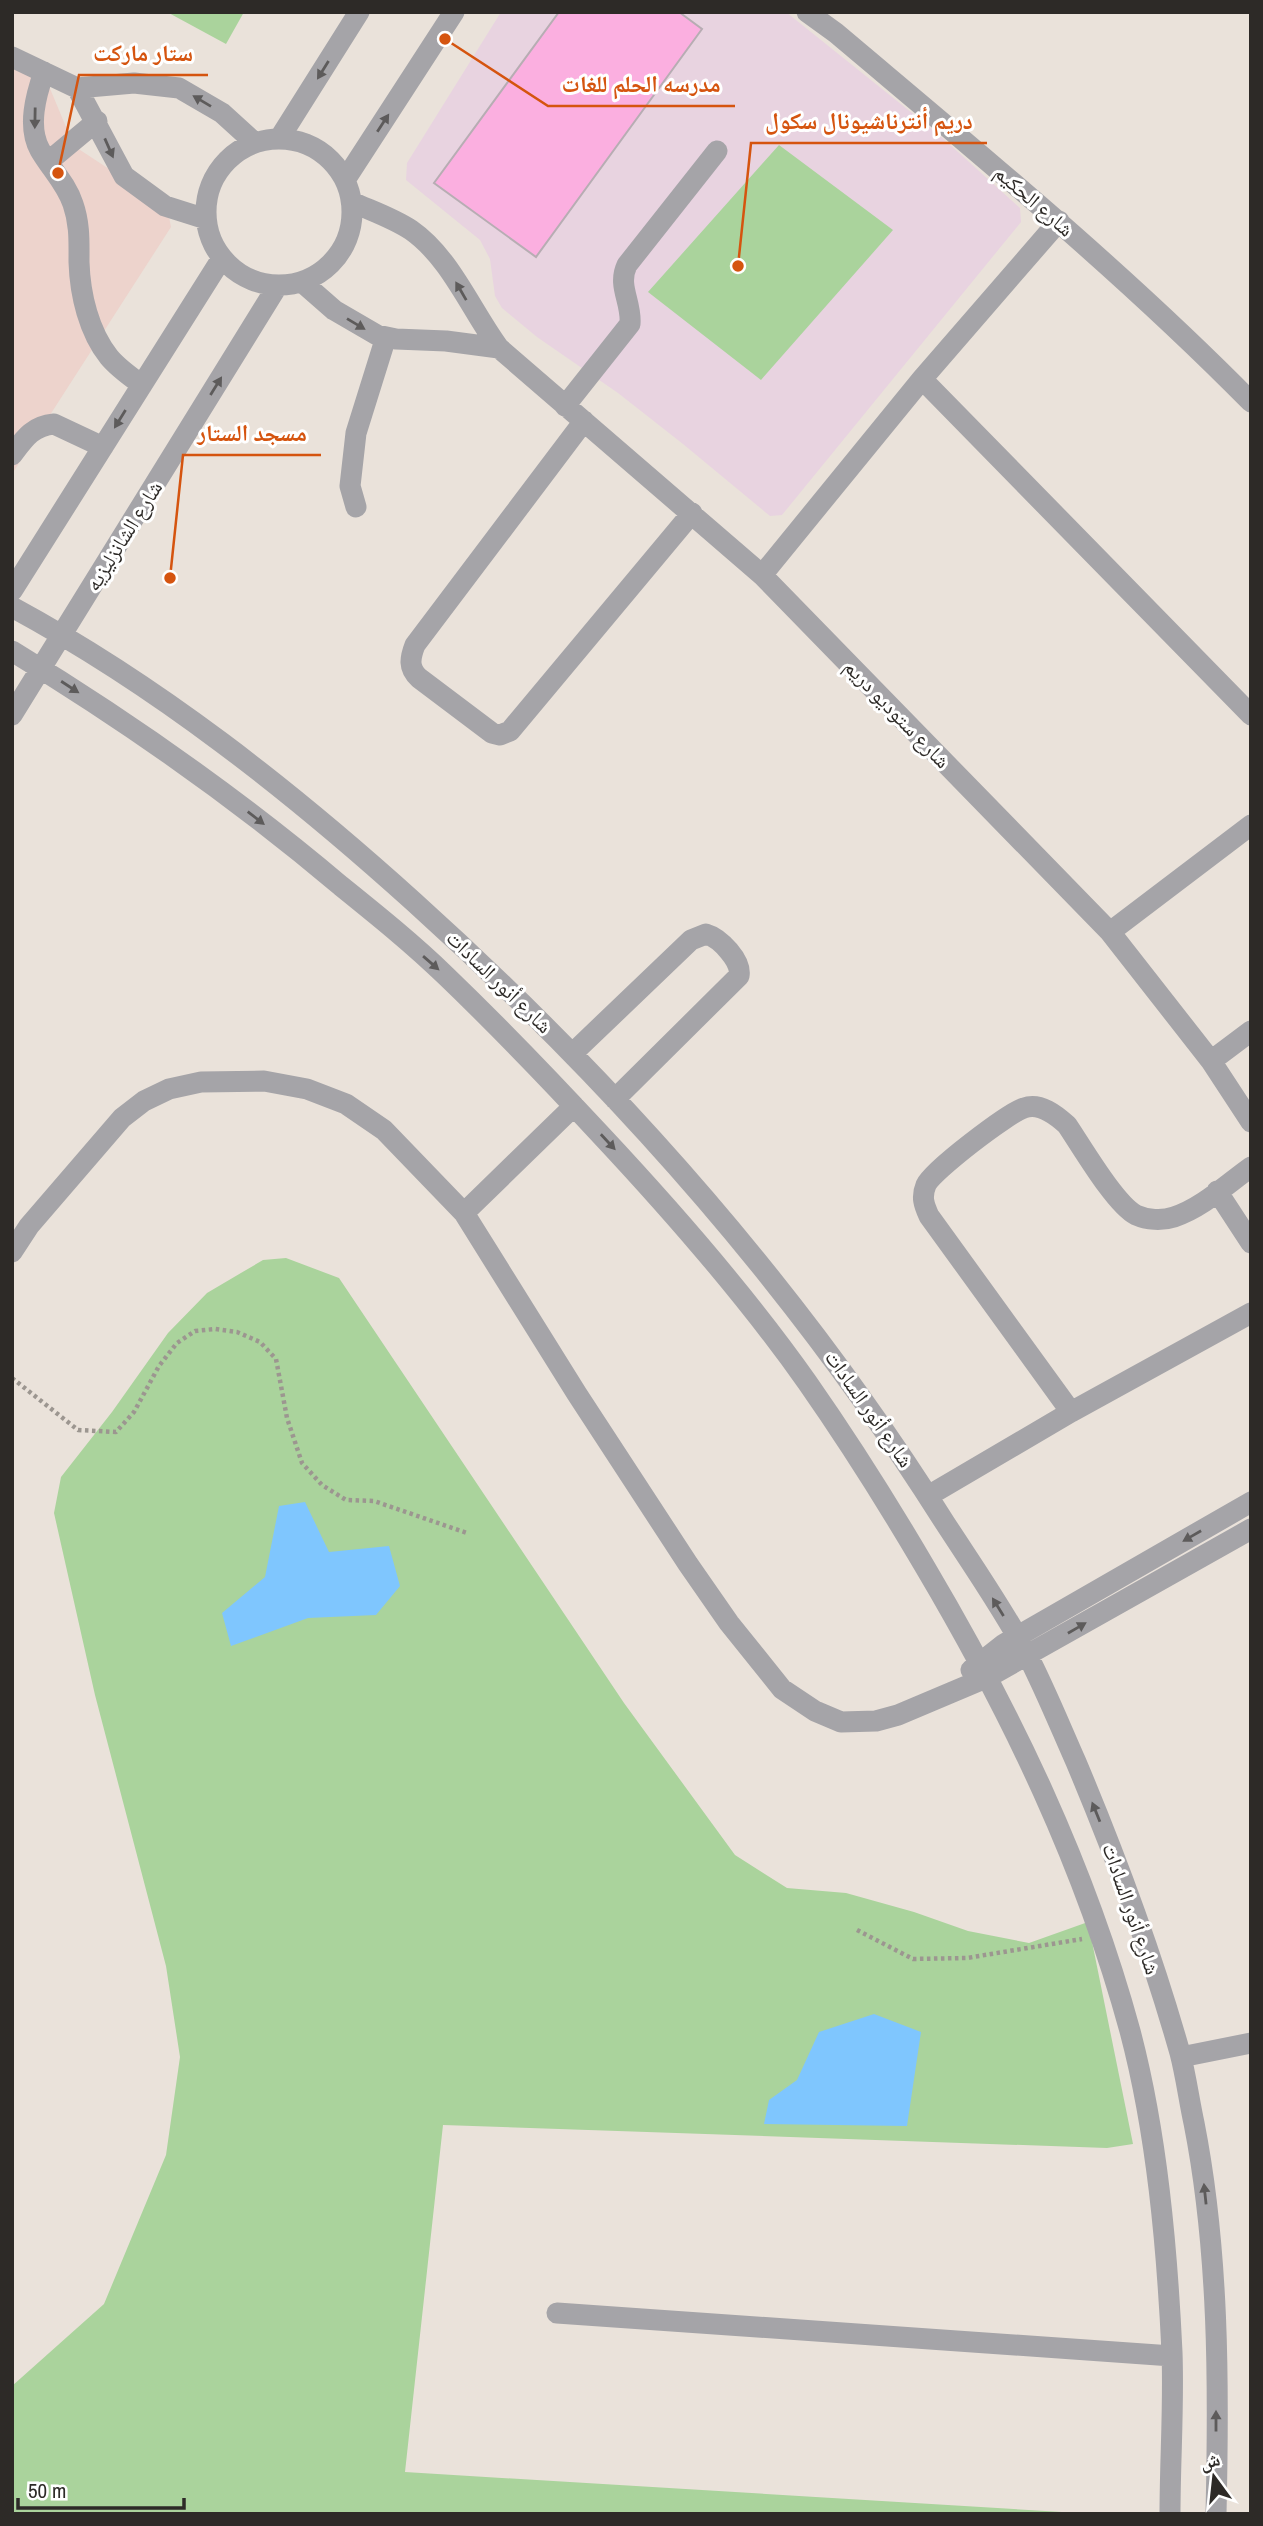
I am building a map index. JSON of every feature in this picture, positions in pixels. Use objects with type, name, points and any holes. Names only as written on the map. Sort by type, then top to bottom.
[{"type":"street","points":[[279,139],[359,12]]},
{"type":"street","points":[[345,180],[454,12]]},
{"type":"street","name":"شارع الحكيم","points":[[807,12],[836,33],[1059,221],[1251,402]]},
{"type":"street","points":[[12,57],[77,88],[134,83],[179,88],[222,113],[254,143]]},
{"type":"street","points":[[44,72],[35,111],[35,135],[41,152],[65,185],[78,222],[81,283],[93,331],[110,358],[142,385]]},
{"type":"street","points":[[77,88],[124,176],[165,206],[206,219]]},
{"type":"street","points":[[49,162],[97,121]]},
{"type":"street","points":[[279,139],[299,142],[318,150],[334,163],[345,180],[352,202],[351,228],[341,251],[324,270],[302,282],[278,285],[257,282],[237,272],[222,258],[211,239],[206,219],[208,194],[217,173],[233,155],[254,143],[279,139]]},
{"type":"street","points":[[565,405],[630,324],[631,311],[622,279],[627,265],[717,151]]},
{"type":"street","name":"شارع ستوديو دريم","points":[[352,202],[402,225],[435,251],[499,348],[762,575],[1110,932],[1212,1060],[1251,1122]]},
{"type":"street","points":[[762,575],[922,379],[1059,221]]},
{"type":"street","points":[[12,591],[222,258]]},
{"type":"street","points":[[302,282],[334,310],[365,330],[386,337],[499,348]]},
{"type":"street","name":"شارع الشانزليزيه","points":[[12,715],[278,285]]},
{"type":"street","points":[[356,507],[350,486],[356,433],[386,337]]},
{"type":"street","points":[[922,379],[1251,715]]},
{"type":"street","points":[[584,421],[415,645],[410,664],[413,673],[492,733],[500,735],[510,731],[692,513]]},
{"type":"street","points":[[12,455],[32,431],[46,425],[54,425],[103,447]]},
{"type":"street","name":"شارع أنور السادات","points":[[12,607],[108,663],[232,751],[317,818],[499,979],[573,1053],[743,1243],[825,1346],[877,1418],[1017,1636],[1044,1688],[1116,1861],[1181,2057],[1202,2165],[1214,2279],[1216,2514]]},
{"type":"street","name":"شارع أنور السادات","points":[[12,651],[220,789],[314,863],[445,975],[574,1106],[712,1259],[804,1378],[886,1502],[984,1669],[1058,1823],[1101,1936],[1129,2031],[1140,2076],[1161,2218],[1172,2356],[1170,2514]]},
{"type":"street","points":[[1110,932],[1251,825]]},
{"type":"street","points":[[573,1053],[691,940],[706,934],[720,941],[738,965],[739,976],[615,1099]]},
{"type":"street","points":[[1212,1060],[1251,1031]]},
{"type":"street","points":[[12,1252],[20,1219],[122,1118],[144,1101],[169,1088],[201,1082],[264,1081],[307,1088],[346,1104],[384,1130],[464,1213],[577,1394],[729,1623],[782,1689],[816,1711],[841,1721],[876,1721],[932,1701],[984,1669],[1017,1636],[1251,1502]]},
{"type":"street","points":[[464,1213],[574,1106]]},
{"type":"street","points":[[1071,1412],[929,1216],[923,1195],[927,1182],[939,1169],[1003,1121],[1024,1108],[1039,1107],[1067,1125],[1123,1205],[1137,1215],[1156,1220],[1173,1217],[1251,1167]]},
{"type":"street","points":[[1217,1191],[1251,1244]]},
{"type":"street","points":[[928,1496],[1071,1412],[1251,1314]]},
{"type":"street","points":[[984,1669],[1028,1656],[1251,1529]]},
{"type":"street","points":[[1181,2057],[1251,2043]]},
{"type":"street","points":[[557,2313],[1172,2356]]},
{"type":"path","points":[[12,1378],[78,1430],[116,1432],[134,1412],[159,1366],[177,1343],[195,1331],[215,1329],[237,1332],[260,1342],[276,1359],[287,1418],[302,1463],[321,1485],[346,1500],[374,1501],[467,1533]]},
{"type":"path","points":[[857,1930],[914,1959],[967,1958],[1101,1936]]},
{"type":"shaded area","points":[[501,12],[786,12],[937,133],[1020,208],[1021,222],[782,515],[770,516],[618,393],[537,337],[502,308],[495,296],[490,259],[480,240],[406,180],[407,163]]},
{"type":"shaded area","points":[[12,57],[46,79],[74,146],[167,207],[171,227],[12,474]]},
{"type":"green space","points":[[167,12],[244,12],[226,44]]},
{"type":"green space","points":[[779,145],[893,230],[761,380],[648,292]]},
{"type":"green space","points":[[286,1258],[339,1278],[624,1703],[735,1855],[787,1888],[846,1893],[968,1931],[1029,1943],[1088,1922],[1133,2144],[1107,2148],[443,2125],[405,2472],[1095,2514],[12,2514],[12,2386],[104,2304],[166,2155],[180,2057],[166,1966],[95,1695],[54,1513],[61,1477],[112,1412],[168,1333],[207,1293],[263,1260]]},
{"type":"water","points":[[305,1502],[329,1552],[389,1546],[400,1586],[376,1615],[308,1618],[231,1646],[222,1613],[265,1577],[279,1506]]},
{"type":"water","points":[[874,2014],[921,2032],[907,2126],[764,2124],[769,2100],[797,2080],[819,2032]]},
{"type":"building","points":[[559,12],[679,12],[702,29],[536,257],[434,183]]},
{"type":"place","name":"مدرسه الحلم للغات","points":[[445,39]]},
{"type":"place","name":"ستار ماركت","points":[[58,173]]},
{"type":"place","name":"دريم أنترناشيونال سكول","points":[[738,266]]},
{"type":"place","name":"مسجد الستار","points":[[170,578]]}]
